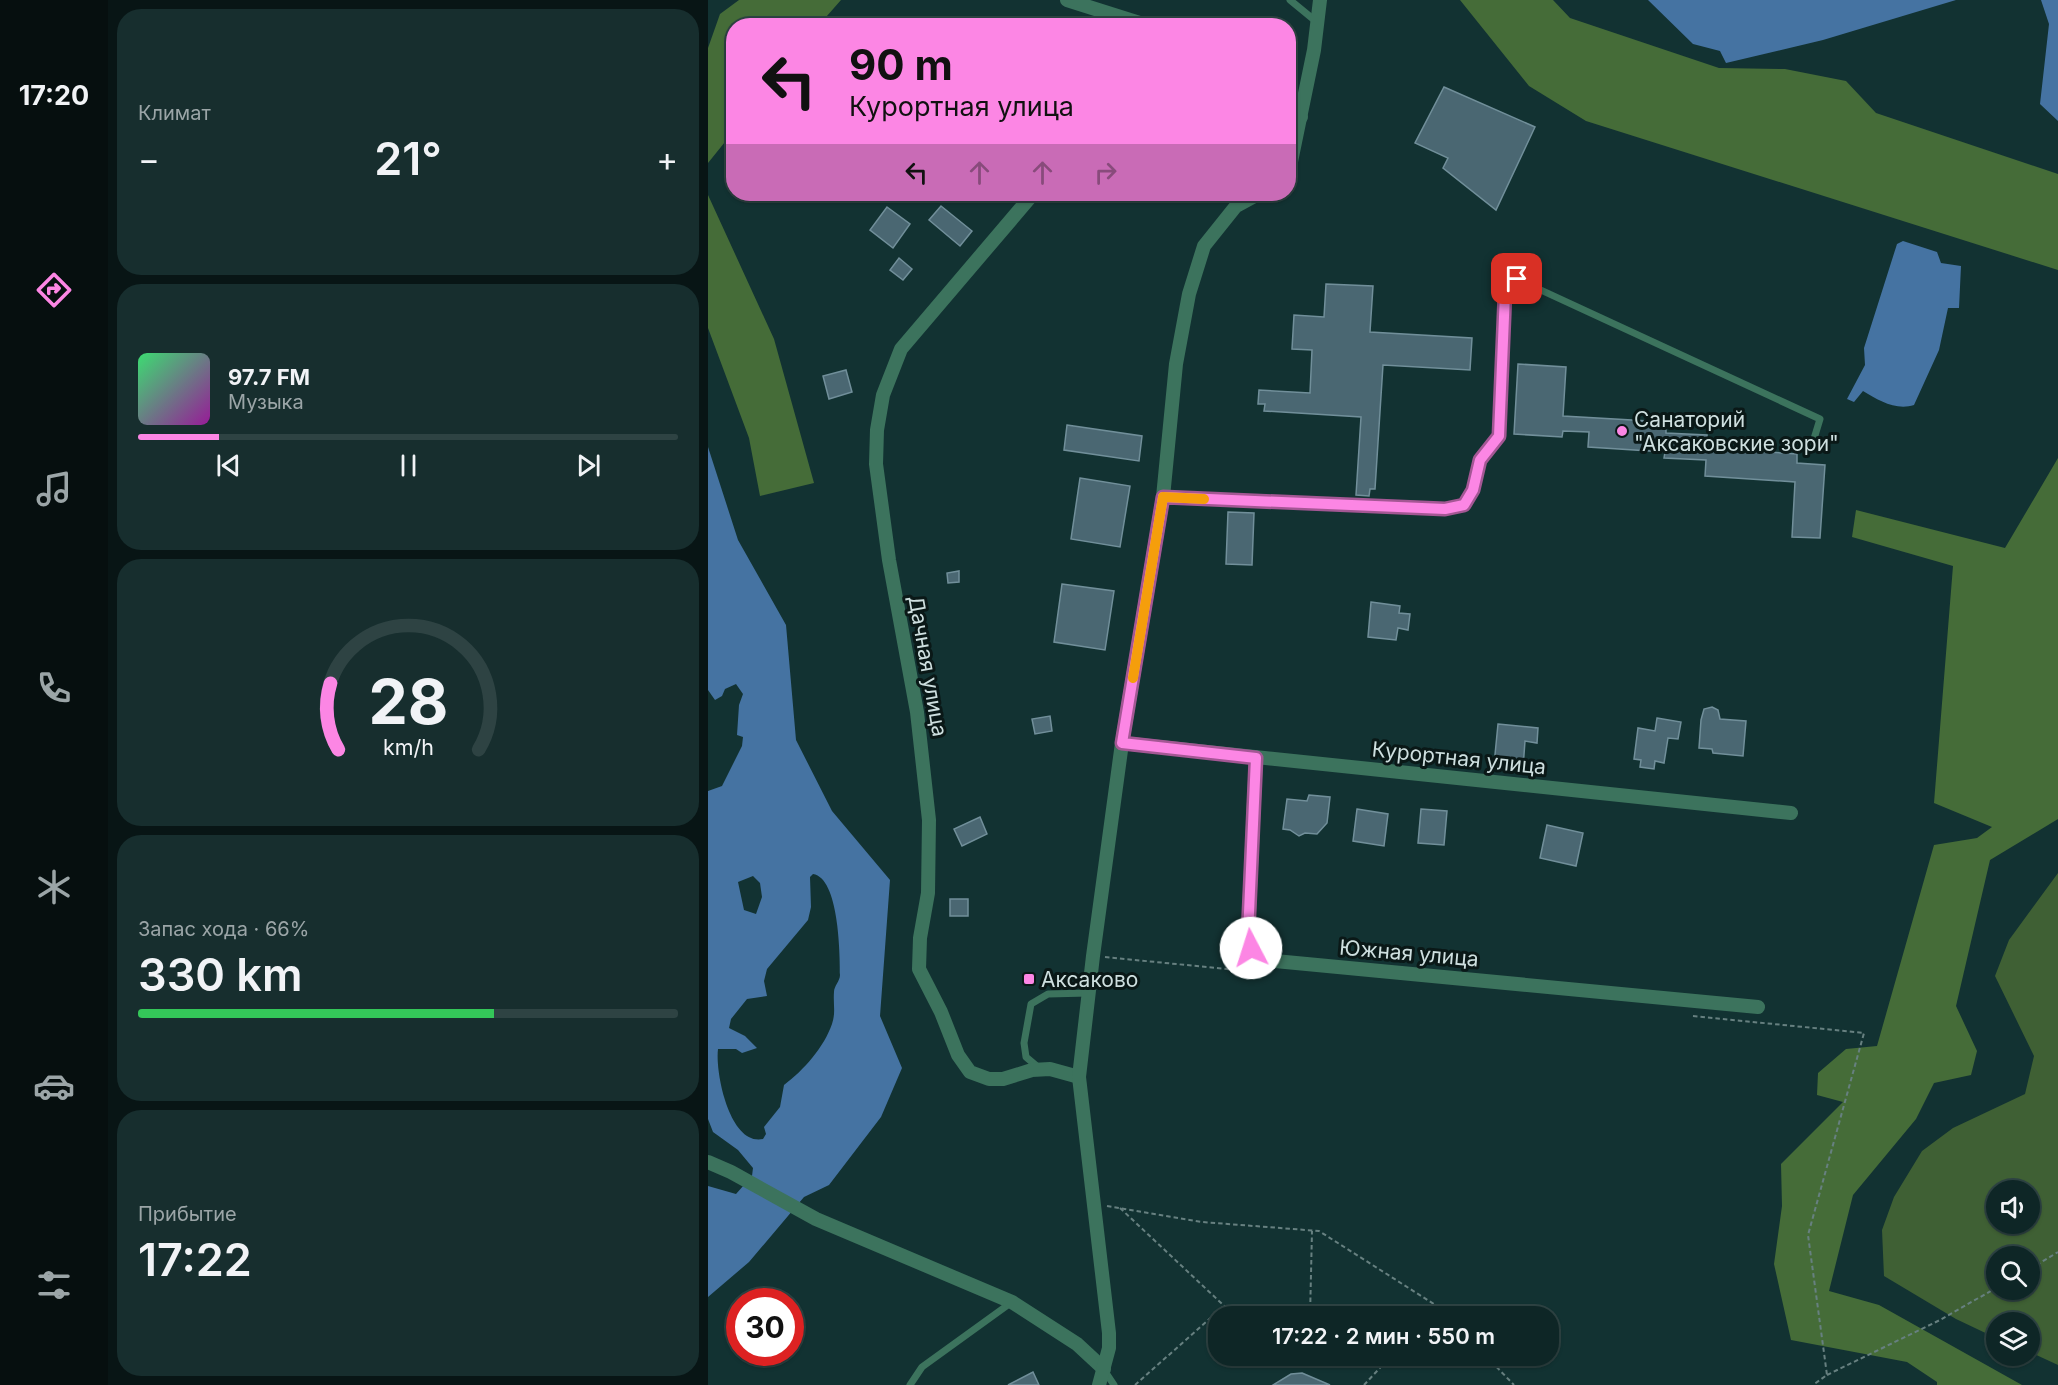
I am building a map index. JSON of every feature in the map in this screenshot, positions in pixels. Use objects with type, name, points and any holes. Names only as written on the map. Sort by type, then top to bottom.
[{"type":"street","points":[[1067,0],[1122,18]]},
{"type":"street","points":[[1296,140],[1318,23],[1320,0]]},
{"type":"street","points":[[1296,113],[1301,117]]},
{"type":"street","name":"Дачная улица","points":[[1027,201],[901,349],[883,395],[877,430],[876,464],[889,560],[917,712],[929,820],[928,893],[920,938],[919,969],[941,1012],[957,1055],[970,1072],[989,1079],[1004,1079],[1039,1068],[1058,1070],[1079,1077]]},
{"type":"street","points":[[1099,1385],[1104,1369],[1109,1333],[1079,1077],[1088,993],[1122,743],[1163,497],[1176,364],[1189,294],[1204,246],[1236,206],[1245,201]]},
{"type":"street","name":"Курортная улица","points":[[1122,743],[1791,813]]},
{"type":"street","name":"Южная улица","points":[[1256,758],[1248,935],[1251,948],[1261,957],[1275,961],[1758,1006]]},
{"type":"street","points":[[708,1162],[731,1172],[801,1211],[1012,1302],[1077,1344],[1104,1369]]},
{"type":"lane","points":[[1290,0],[1318,23]]},
{"type":"lane","points":[[1163,497],[1445,509],[1464,505],[1473,490],[1480,460],[1499,436],[1505,293],[1508,283],[1517,279],[1820,420],[1813,442]]},
{"type":"lane","points":[[1039,1068],[1026,1057],[1024,1043],[1031,1004],[1048,994],[1088,993]]},
{"type":"lane","points":[[910,1385],[922,1367],[1012,1302]]},
{"type":"lane","points":[[1104,1369],[1114,1385]]},
{"type":"path","points":[[1093,956],[1270,974]]},
{"type":"path","points":[[1685,1015],[1864,1033],[1808,1235],[1827,1375]]},
{"type":"path","points":[[1094,1202],[1202,1222],[1319,1231],[1437,1306]]},
{"type":"path","points":[[1119,1207],[1224,1306]]},
{"type":"path","points":[[1310,1306],[1312,1231]]},
{"type":"path","points":[[2040,1263],[2058,1252]]},
{"type":"path","points":[[1813,1385],[1827,1375],[1940,1320],[1986,1294]]},
{"type":"path","points":[[1135,1385],[1208,1320]]},
{"type":"path","points":[[1364,1385],[1382,1366]]},
{"type":"path","points":[[1496,1366],[1515,1385]]},
{"type":"green space","points":[[739,0],[841,0],[825,18],[726,18],[726,141],[708,163],[708,48],[720,14]]},
{"type":"green space","points":[[1460,0],[1553,0],[1570,18],[1719,68],[1785,69],[1846,81],[1876,113],[2058,174],[2058,270],[1586,121],[1529,86]]},
{"type":"green space","points":[[708,195],[774,339],[814,483],[760,496],[749,438],[708,328]]},
{"type":"green space","points":[[2058,458],[2058,819],[1990,860],[1956,1006],[1977,1051],[1971,1075],[1934,1083],[1916,1119],[1853,1195],[1829,1291],[1879,1305],[2022,1385],[1937,1385],[1937,1382],[1907,1362],[1791,1340],[1774,1264],[1782,1206],[1781,1164],[1843,1102],[1817,1095],[1818,1073],[1846,1049],[1877,1046],[1934,845],[1977,838],[1992,827],[1934,803],[1953,566],[1852,537],[1856,510],[2005,548]]},
{"type":"green space","points":[[2058,873],[2058,1365],[2040,1357],[2040,1312],[1986,1312],[1986,1333],[1956,1319],[1884,1276],[1882,1230],[1894,1197],[1922,1151],[1953,1128],[2025,1094],[2034,1056],[1995,976],[2009,940]]},
{"type":"water","points":[[1648,0],[1956,0],[1823,40],[1726,63],[1720,51],[1693,44]]},
{"type":"water","points":[[2041,0],[2058,0],[2058,121],[2040,104],[2049,24]]},
{"type":"water","points":[[1903,241],[1937,252],[1941,263],[1961,266],[1959,308],[1948,308],[1939,350],[1914,405],[1894,406],[1863,391],[1854,402],[1847,399],[1865,365],[1864,348],[1897,244]]},
{"type":"water","points":[[708,447],[738,540],[786,625],[796,740],[832,811],[890,880],[880,1016],[902,1068],[881,1117],[829,1185],[804,1197],[749,1262],[708,1297],[708,1186],[736,1194],[752,1176],[753,1168],[738,1150],[713,1132],[708,1119],[708,791],[722,786],[742,746],[743,737],[737,735],[739,705],[743,694],[736,684],[725,689],[722,696],[715,700],[708,690]],"holes":[[[813,874],[822,879],[828,888],[836,918],[840,975],[834,990],[833,1020],[819,1049],[806,1065],[784,1085],[780,1107],[764,1127],[766,1134],[763,1139],[751,1138],[733,1120],[727,1106],[719,1074],[718,1049],[736,1049],[742,1053],[757,1048],[745,1036],[729,1028],[731,1019],[747,999],[767,996],[764,981],[767,969],[808,920],[811,907],[810,877]],[[753,876],[760,883],[762,897],[756,914],[744,910],[738,882]]]},
{"type":"building","points":[[1444,87],[1535,127],[1496,210],[1443,168],[1448,158],[1415,143]]},
{"type":"building","points":[[941,206],[972,231],[960,246],[929,220]]},
{"type":"building","points":[[887,207],[910,224],[893,248],[870,230]]},
{"type":"building","points":[[899,258],[912,269],[903,280],[890,270]]},
{"type":"building","points":[[1326,284],[1373,286],[1370,332],[1472,338],[1470,370],[1383,365],[1375,489],[1370,489],[1369,496],[1356,495],[1361,417],[1264,411],[1265,404],[1258,404],[1259,390],[1310,393],[1312,350],[1292,349],[1294,315],[1324,317]]},
{"type":"building","points":[[1518,364],[1566,367],[1563,416],[1666,422],[1666,433],[1707,435],[1707,448],[1797,454],[1797,463],[1825,465],[1820,538],[1792,537],[1795,482],[1705,476],[1706,460],[1664,458],[1665,452],[1588,447],[1589,432],[1563,431],[1562,437],[1514,434]]},
{"type":"building","points":[[846,370],[852,392],[829,399],[823,376]]},
{"type":"building","points":[[1067,425],[1142,436],[1139,461],[1064,450]]},
{"type":"building","points":[[1080,478],[1130,486],[1120,547],[1071,539]]},
{"type":"building","points":[[1228,512],[1254,513],[1252,565],[1226,564]]},
{"type":"building","points":[[959,571],[959,582],[948,583],[947,573]]},
{"type":"building","points":[[1062,584],[1114,591],[1105,650],[1054,642]]},
{"type":"building","points":[[1371,602],[1400,606],[1399,613],[1410,614],[1408,630],[1398,628],[1396,640],[1368,637]]},
{"type":"building","points":[[1712,707],[1718,710],[1720,719],[1746,721],[1743,756],[1713,753],[1712,749],[1699,748],[1704,709]]},
{"type":"building","points":[[1050,716],[1052,731],[1035,734],[1032,719]]},
{"type":"building","points":[[1657,718],[1681,722],[1678,739],[1668,738],[1664,763],[1655,761],[1654,769],[1640,767],[1641,760],[1634,759],[1638,728],[1655,731]]},
{"type":"building","points":[[1498,724],[1538,728],[1537,743],[1525,741],[1523,768],[1494,765]]},
{"type":"building","points":[[1309,795],[1330,797],[1327,823],[1317,834],[1305,833],[1299,836],[1290,830],[1283,829],[1287,799],[1307,801]]},
{"type":"building","points":[[1357,809],[1388,814],[1384,846],[1353,841]]},
{"type":"building","points":[[1421,809],[1447,811],[1444,845],[1418,843]]},
{"type":"building","points":[[980,817],[987,834],[962,846],[954,829]]},
{"type":"building","points":[[1547,825],[1583,833],[1576,866],[1540,858]]},
{"type":"building","points":[[950,899],[968,899],[968,916],[950,916]]},
{"type":"building","points":[[1033,1372],[1039,1385],[1008,1385]]},
{"type":"building","points":[[1302,1373],[1330,1385],[1273,1385],[1291,1374]]},
{"type":"slow traffic","points":[[1133,678],[1163,497],[1204,499]]},
{"type":"place","name":"Санаторий \"Аксаковские зори\"","points":[[1622,431]]},
{"type":"place","name":"Аксаково","points":[[1029,979]]},
{"type":"route","points":[[1251,948],[1248,935],[1256,758],[1122,743],[1163,497],[1445,509],[1464,505],[1473,490],[1480,460],[1499,436],[1505,293],[1508,283],[1517,279]]}]
